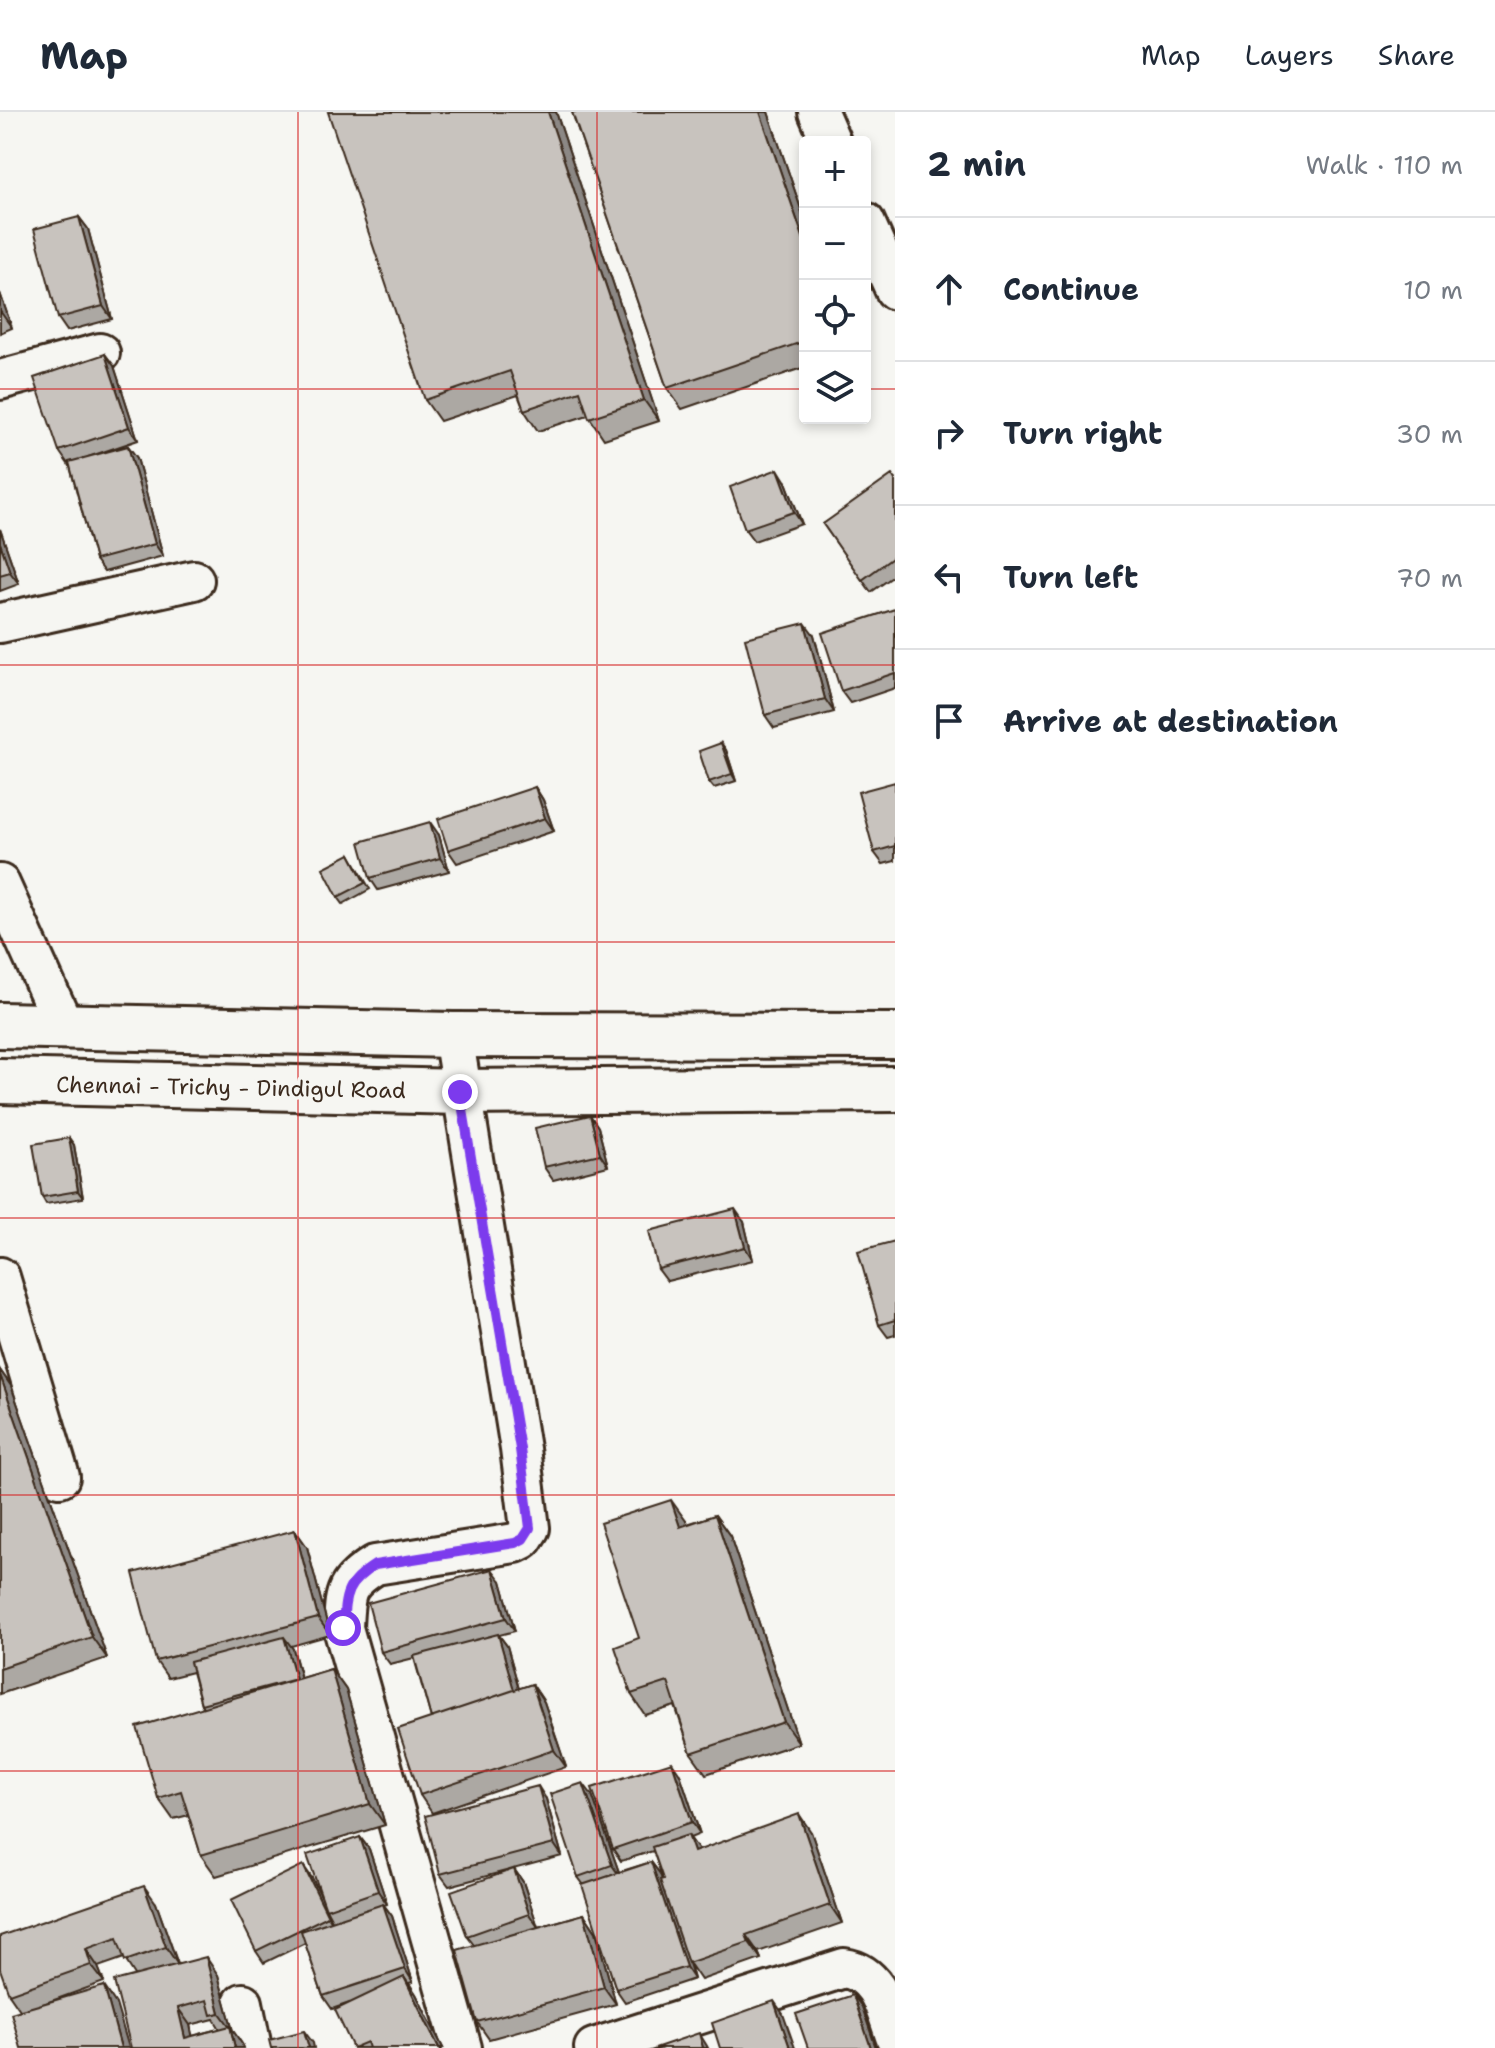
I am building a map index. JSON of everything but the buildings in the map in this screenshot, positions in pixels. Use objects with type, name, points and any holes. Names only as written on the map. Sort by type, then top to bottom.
[{"type":"highway","points":[[30,1026],[453,1035],[895,1036]]},
{"type":"highway","name":"Chennai - Trichy - Dindigul Road","points":[[15,1082],[460,1092],[895,1089]]},
{"type":"street","points":[[818,112],[828,136]]},
{"type":"street","points":[[871,236],[895,290]]},
{"type":"street","points":[[0,380],[100,353]]},
{"type":"street","points":[[0,623],[194,580]]},
{"type":"street","points":[[0,884],[30,1026]]},
{"type":"street","points":[[453,1035],[530,1528],[523,1539],[515,1543],[375,1565],[357,1577],[345,1594],[343,1628],[462,2048]]},
{"type":"street","points":[[0,1277],[60,1477]]},
{"type":"street","points":[[594,2048],[844,1968],[858,1970],[869,1978],[883,2001],[895,2036]]},
{"type":"street","points":[[243,2003],[252,2048]]},
{"type":"route","points":[[343,1628],[345,1594],[357,1577],[375,1565],[515,1543],[523,1539],[530,1528],[520,1449],[460,1092]]}]
